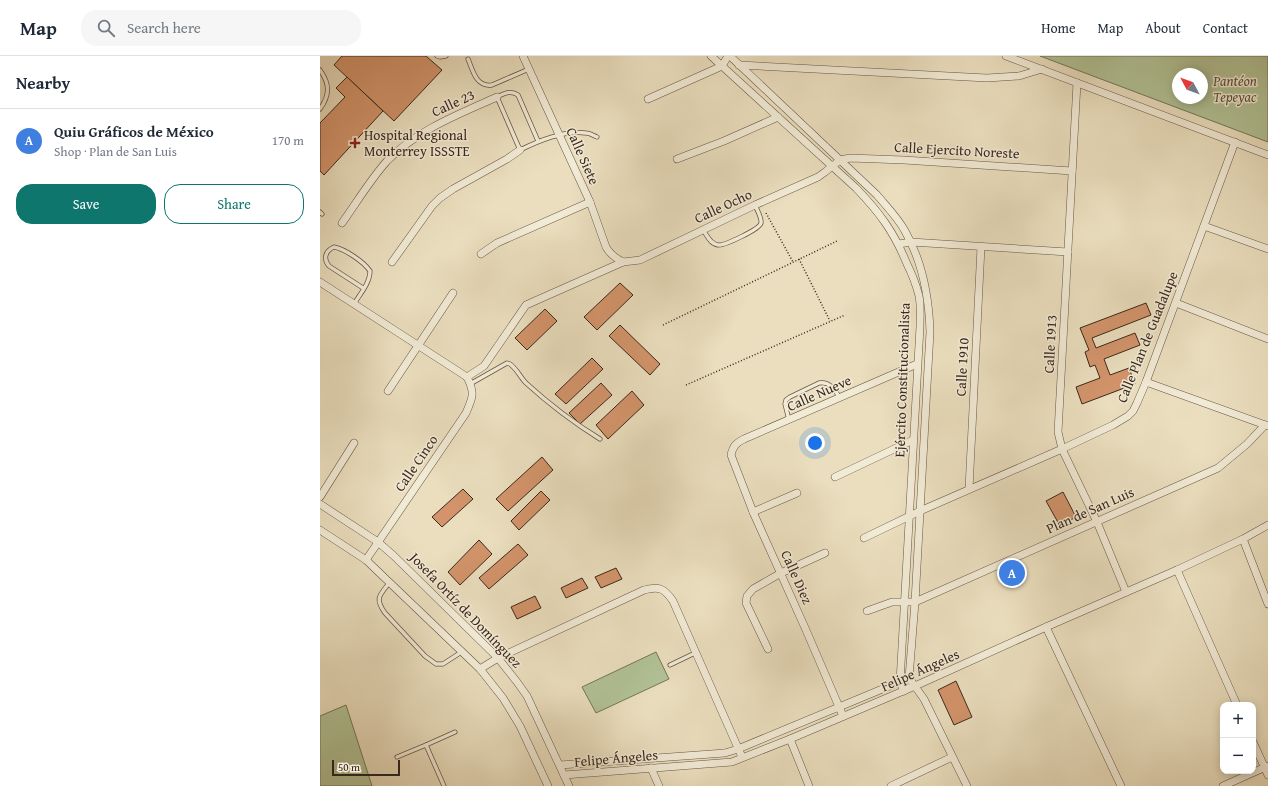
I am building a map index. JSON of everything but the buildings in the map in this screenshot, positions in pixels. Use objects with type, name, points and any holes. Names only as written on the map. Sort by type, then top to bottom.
[{"type":"street","name":"Calle Siete","points":[[523,56],[590,202],[606,246],[616,259],[623,262]]},
{"type":"street","name":"Ejército Constitucionalista","points":[[711,56],[856,188],[879,214],[899,244],[916,284],[919,297],[920,319],[900,682],[904,691]]},
{"type":"street","name":"Ejército Constitucionalista","points":[[729,56],[877,195],[905,230],[922,272],[929,311],[930,332],[915,602],[909,678]]},
{"type":"street","points":[[648,99],[722,66],[729,56]]},
{"type":"street","points":[[1006,56],[1268,155]]},
{"type":"street","points":[[739,65],[987,78],[1019,76],[1042,69]]},
{"type":"street","name":"Calle 1913","points":[[1077,83],[1058,432],[1062,448],[1097,522],[1126,592]]},
{"type":"street","name":"Calle 23","points":[[342,223],[378,173],[406,144],[432,127],[497,97]]},
{"type":"street","points":[[677,159],[724,141],[778,117]]},
{"type":"street","name":"Calle Plan de Guadalupe","points":[[864,538],[909,517],[920,510],[1113,425],[1128,416],[1137,403],[1146,382],[1235,142]]},
{"type":"street","points":[[392,262],[432,206],[440,198],[520,150]]},
{"type":"street","name":"Calle Ejercito Noreste","points":[[840,160],[864,158],[1072,170]]},
{"type":"street","name":"Calle Ocho","points":[[469,380],[484,366],[526,305],[623,262],[640,260],[818,177],[840,160]]},
{"type":"street","points":[[481,254],[497,243],[590,202]]},
{"type":"street","points":[[1204,226],[1268,249]]},
{"type":"street","points":[[899,244],[911,242],[1068,252]]},
{"type":"street","name":"Calle 1910","points":[[969,489],[981,247]]},
{"type":"street","points":[[320,282],[418,345],[469,380]]},
{"type":"street","points":[[388,391],[453,293]]},
{"type":"street","points":[[1176,303],[1268,339]]},
{"type":"street","name":"Calle Nueve","points":[[732,448],[736,443],[744,439],[918,364]]},
{"type":"street","name":"Calle Cinco","points":[[366,560],[466,413],[473,393],[469,380]]},
{"type":"street","points":[[1146,382],[1267,426]]},
{"type":"street","name":"Plan de San Luis","points":[[915,602],[1218,468],[1267,426]]},
{"type":"street","points":[[835,477],[914,440]]},
{"type":"street","points":[[320,497],[354,443]]},
{"type":"street","name":"Calle Diez","points":[[732,448],[731,455],[733,462],[753,512],[843,716]]},
{"type":"street","points":[[753,512],[797,493]]},
{"type":"street","name":"Josefa Ortíz de Domínguez","points":[[320,504],[378,542],[405,565],[498,658],[518,682],[527,696],[569,786]]},
{"type":"street","name":"Felipe Ángeles","points":[[564,775],[732,762],[904,691],[1177,570],[1268,525]]},
{"type":"street","points":[[320,530],[366,560],[463,651],[480,669],[503,698],[520,726],[548,786]]},
{"type":"street","points":[[1242,539],[1268,604]]},
{"type":"street","points":[[768,649],[746,603],[747,596],[753,589],[781,573],[825,553]]},
{"type":"street","points":[[1177,570],[1236,702]]},
{"type":"street","points":[[480,669],[498,658],[644,590],[653,588],[661,589],[673,601],[742,757]]},
{"type":"street","points":[[867,611],[892,602],[915,602]]},
{"type":"street","points":[[1046,627],[1121,786]]},
{"type":"street","points":[[909,678],[924,699],[967,786]]},
{"type":"street","name":"Felipe Ángeles","points":[[560,765],[725,753],[840,708],[909,678]]},
{"type":"street","points":[[790,739],[809,786]]},
{"type":"street","points":[[1223,786],[1267,770],[1256,748]]},
{"type":"street","points":[[891,786],[952,757]]},
{"type":"street","points":[[651,768],[659,786]]},
{"type":"lane","points":[[436,56],[446,56]]},
{"type":"lane","points":[[468,59],[478,80],[486,86],[492,85],[529,69]]},
{"type":"lane","points":[[320,70],[328,87],[327,97],[320,108]]},
{"type":"lane","points":[[538,141],[518,95],[514,92],[508,92],[497,97],[520,150],[538,141],[559,135],[586,133],[597,137]]},
{"type":"lane","points":[[703,230],[716,245],[729,242],[755,230],[761,223],[758,204]]},
{"type":"lane","points":[[354,304],[370,276],[370,271],[343,249],[334,247],[330,248],[324,258],[329,266],[363,288]]},
{"type":"lane","points":[[469,380],[507,363],[510,364],[545,400],[581,428],[600,439]]},
{"type":"lane","points":[[789,420],[785,404],[786,400],[819,383],[828,383],[832,386],[840,398]]},
{"type":"lane","points":[[390,582],[381,594],[379,605],[425,656],[436,664],[443,664],[463,651]]},
{"type":"lane","points":[[670,665],[695,652]]},
{"type":"lane","points":[[396,757],[455,732]]},
{"type":"lane","points":[[426,745],[444,786]]},
{"type":"path","points":[[758,204],[793,262]]},
{"type":"path","points":[[663,325],[837,241]]},
{"type":"path","points":[[799,259],[830,321]]},
{"type":"path","points":[[686,385],[844,315]]},
{"type":"green space","name":"Pantéon Tepeyac","points":[[1040,56],[1268,56],[1268,142]]},
{"type":"green space","points":[[656,652],[669,679],[596,713],[582,687]]},
{"type":"green space","points":[[346,705],[372,786],[320,786],[320,716]]},
{"type":"place","name":"Hospital Regional Monterrey ISSSTE","points":[[355,143]]},
{"type":"place","name":"Quiu Gráficos de México","points":[[1012,573]]}]
